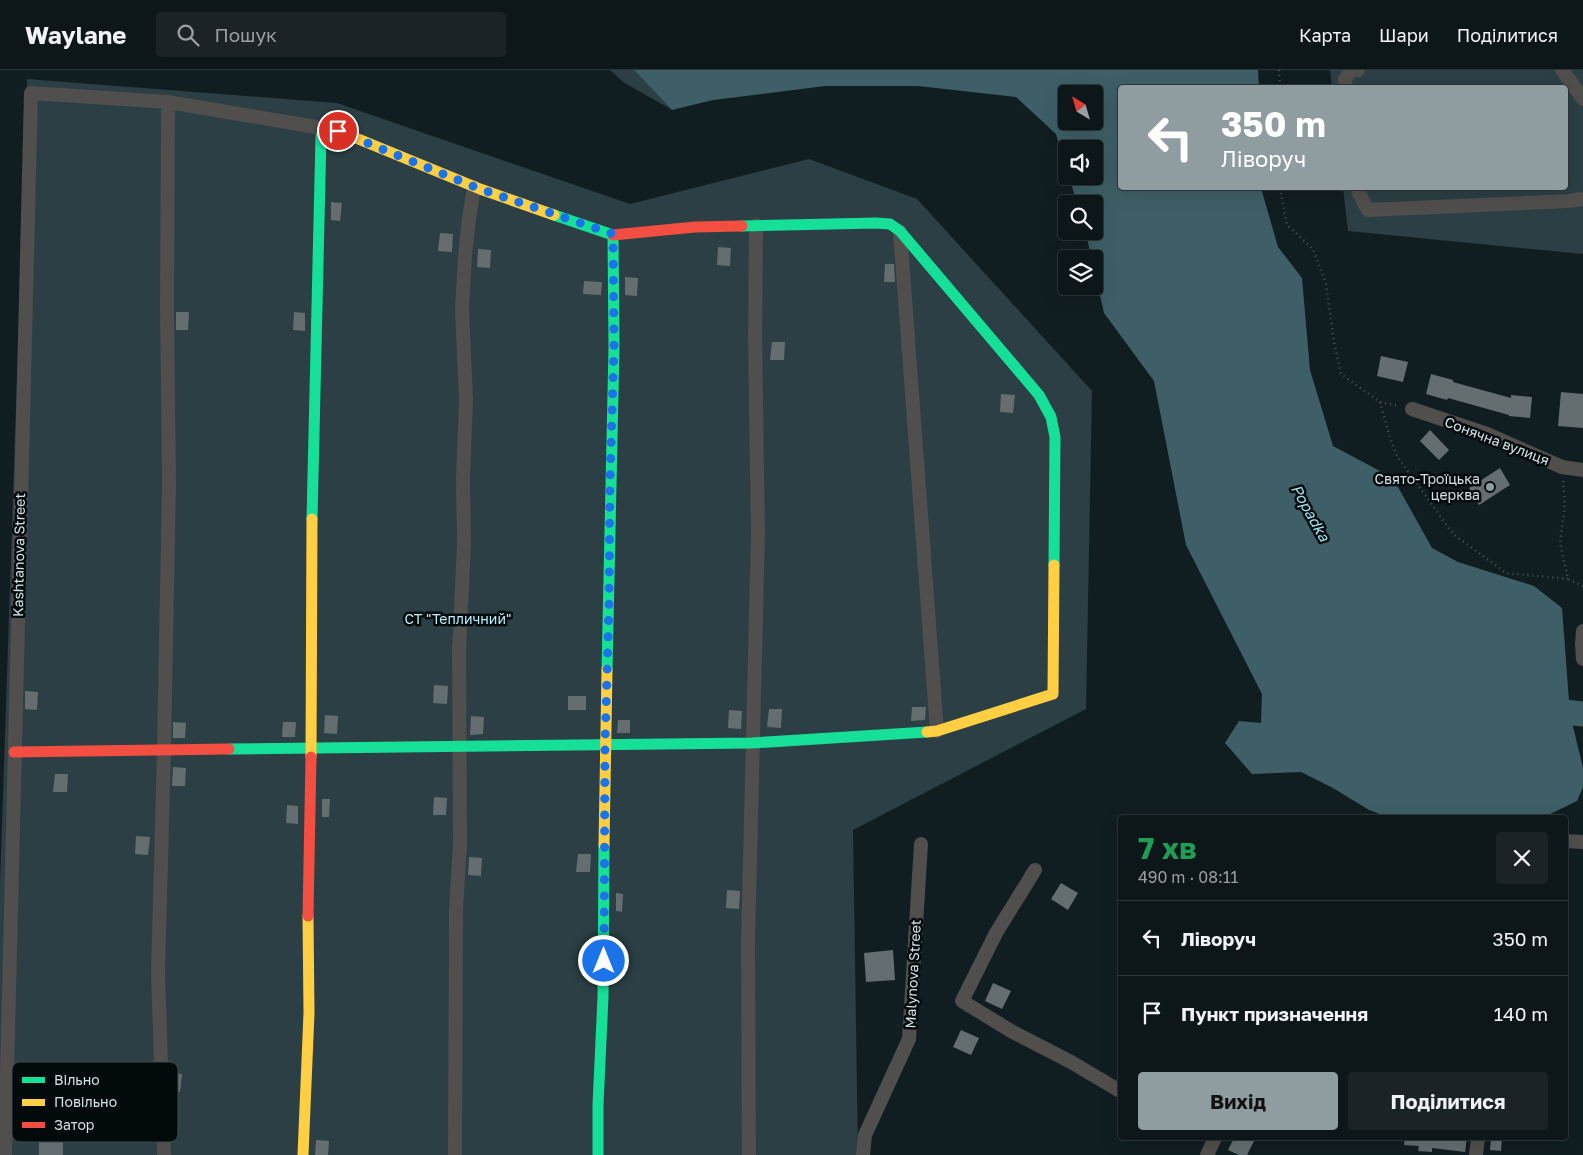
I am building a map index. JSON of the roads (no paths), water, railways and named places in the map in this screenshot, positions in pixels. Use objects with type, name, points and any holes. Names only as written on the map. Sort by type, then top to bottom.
[{"type":"street","points":[[1346,85],[1345,79],[1352,70],[1358,70]]},
{"type":"street","points":[[1562,70],[1583,98]]},
{"type":"street","name":"Kashtanova Street","points":[[5,1155],[31,93],[168,102]]},
{"type":"street","points":[[14,752],[164,750],[311,749],[752,743],[937,731],[1053,694],[1055,437],[1051,417],[1039,395],[900,231],[890,224],[694,227],[613,234],[474,187],[338,131],[168,102],[167,308],[169,464],[164,750],[158,972],[161,1062]]},
{"type":"street","points":[[303,1155],[308,1013],[311,569],[321,136],[328,129]]},
{"type":"street","points":[[455,1155],[456,910],[460,844],[458,650],[464,545],[463,480],[466,399],[462,309],[467,237],[474,187]]},
{"type":"street","points":[[1358,190],[1368,210],[1583,199]]},
{"type":"street","points":[[749,1155],[748,942],[758,533],[755,338],[756,225]]},
{"type":"street","points":[[900,231],[937,731]]},
{"type":"street","points":[[598,1155],[598,1105],[604,997],[605,745],[614,347],[613,234]]},
{"type":"street","name":"Сонячна вулиця","points":[[1412,409],[1487,434],[1562,467],[1583,470]]},
{"type":"street","points":[[1583,631],[1583,658]]},
{"type":"street","points":[[1568,841],[1583,842]]},
{"type":"street","name":"Malynova Street","points":[[863,1155],[865,1135],[909,1039],[921,844]]},
{"type":"street","points":[[1035,870],[996,934],[962,1001],[1011,1032],[1071,1062],[1118,1090]]},
{"type":"street","points":[[1476,1155],[1478,1140]]},
{"type":"street","points":[[164,1142],[164,1155]]},
{"type":"water","points":[[634,70],[1258,70],[1259,85],[1118,85],[1118,190],[1262,190],[1278,247],[1302,278],[1310,370],[1333,446],[1393,478],[1432,548],[1458,562],[1534,586],[1562,608],[1570,714],[1583,768],[1583,787],[1577,801],[1548,815],[1383,815],[1369,810],[1333,788],[1301,772],[1252,774],[1225,743],[1239,721],[1261,723],[1262,694],[1186,545],[1154,381],[1104,313],[1100,295],[1103,295],[1103,250],[1090,250],[1087,240],[1103,240],[1103,195],[1074,195],[1072,185],[1103,185],[1103,140],[1058,141],[1056,134],[1016,97],[918,86],[825,86],[713,100],[672,110]]},
{"type":"waterway","name":"Popadka","points":[[1537,709],[1583,714]]},
{"type":"place","name":"Свято-Троїцька церква","points":[[1490,487]]},
{"type":"park label","name":"СТ \"Тепличний\"","points":[[458,619]]}]
